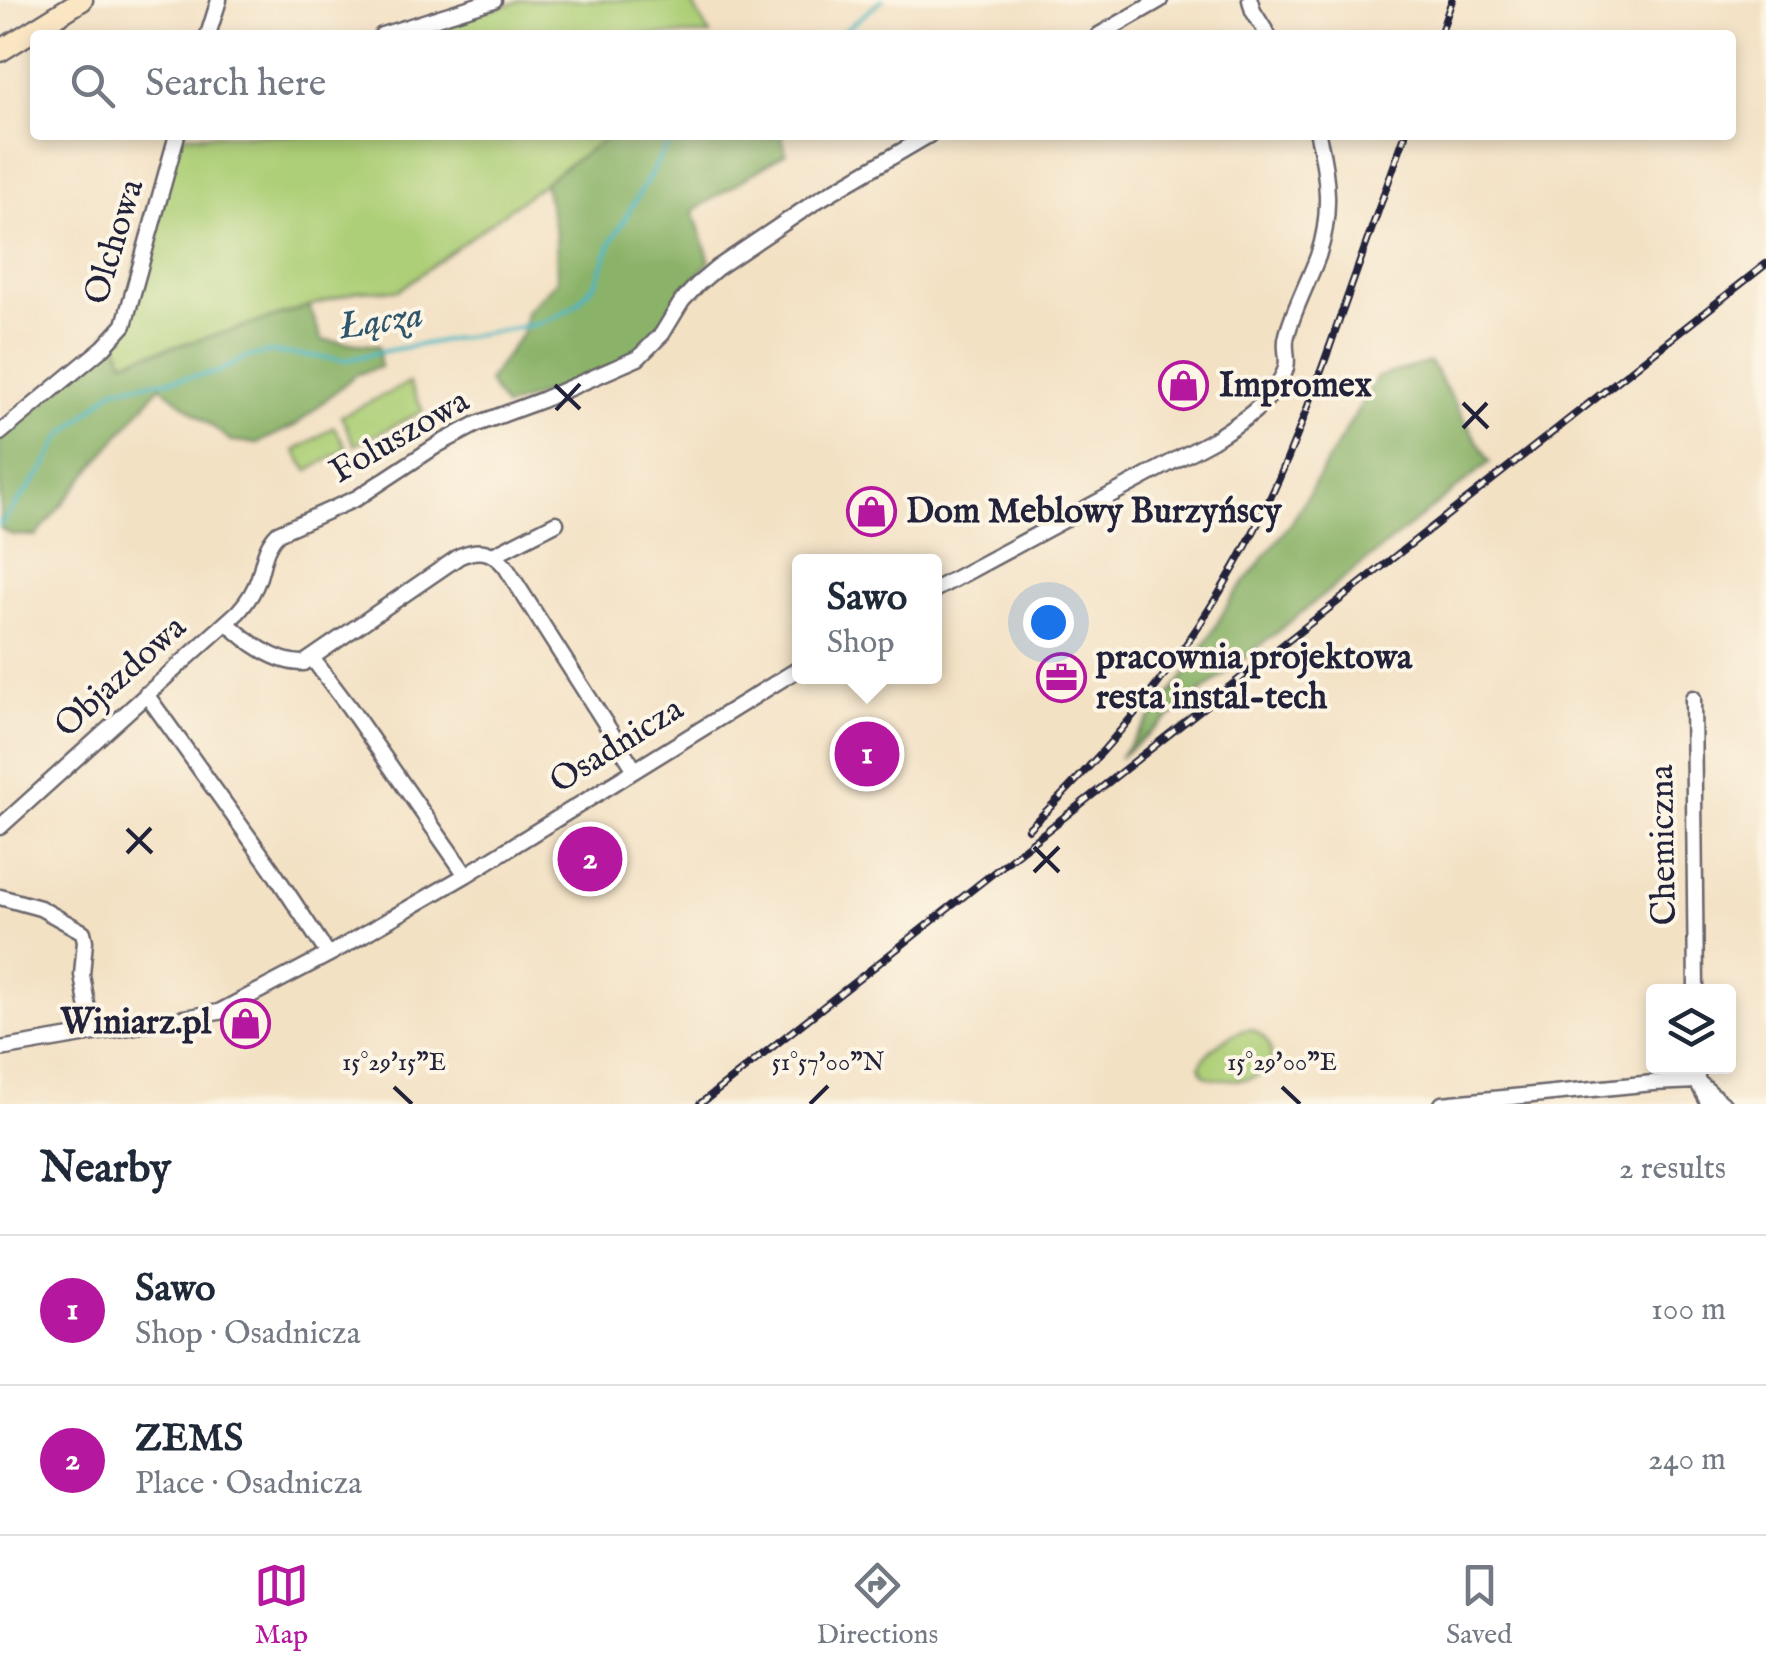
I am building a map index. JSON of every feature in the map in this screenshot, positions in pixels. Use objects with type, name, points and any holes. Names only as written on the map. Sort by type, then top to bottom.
[{"type":"street","points":[[34,30],[82,0]]},
{"type":"street","points":[[210,30],[219,0]]},
{"type":"street","points":[[398,30],[491,0]]},
{"type":"street","points":[[1108,30],[1160,0]]},
{"type":"street","points":[[1250,0],[1265,30]]},
{"type":"street","points":[[0,51],[30,32]]},
{"type":"street","name":"Olchowa","points":[[0,433],[104,347],[124,325],[176,140]]},
{"type":"street","name":"Foluszowa","points":[[227,622],[247,602],[270,541],[278,533],[356,498],[456,434],[638,358],[662,334],[682,301],[718,268],[818,200],[920,140]]},
{"type":"street","points":[[942,586],[1213,440],[1248,418],[1270,396],[1283,376],[1289,356],[1285,340],[1319,252],[1326,221],[1326,167],[1319,140]]},
{"type":"street","points":[[493,555],[556,523]]},
{"type":"street","points":[[466,875],[312,658],[460,556],[486,551],[504,566],[635,770]]},
{"type":"street","name":"Objazdowa","points":[[0,827],[227,622],[279,658],[304,663],[312,658]]},
{"type":"street","name":"Osadnicza","points":[[0,1048],[220,1012],[466,875],[792,673]]},
{"type":"street","points":[[146,694],[328,954]]},
{"type":"street","name":"Chemiczna","points":[[1693,698],[1696,984]]},
{"type":"street","points":[[0,897],[40,908],[83,932],[86,941],[82,975],[92,1033]]},
{"type":"street","points":[[1442,1104],[1697,1074]]},
{"type":"street","points":[[1697,1074],[1709,1104]]},
{"type":"street","points":[[1697,1074],[1723,1104]]},
{"type":"green space","points":[[523,0],[690,0],[707,30],[421,30]]},
{"type":"green space","points":[[169,140],[603,140],[399,290],[358,291],[122,361],[117,338]]},
{"type":"green space","points":[[603,140],[783,140],[786,153],[693,211],[710,261],[681,294],[664,329],[618,365],[505,408],[488,381],[523,332],[526,312],[557,280],[556,234],[544,182]]},
{"type":"green space","points":[[309,306],[322,340],[379,346],[380,367],[355,375],[296,425],[258,443],[231,441],[160,386],[36,536],[12,535],[0,528],[0,434],[81,366],[124,312],[117,338],[123,361]]},
{"type":"green space","points":[[1430,362],[1490,462],[1119,758],[1193,665],[1231,599],[1292,522],[1377,377]]},
{"type":"green space","points":[[409,383],[423,411],[355,445],[341,416]]},
{"type":"green space","points":[[334,427],[347,448],[308,471],[295,451]]},
{"type":"green space","points":[[1249,1029],[1264,1037],[1271,1050],[1264,1070],[1245,1080],[1216,1079],[1203,1074],[1200,1065],[1214,1047]]},
{"type":"waterway","name":"Łącza","points":[[845,30],[882,0]]},
{"type":"waterway","name":"Łącza","points":[[0,525],[43,470],[61,437],[115,388],[216,373],[247,357],[272,352],[346,360],[537,324],[558,316],[577,304],[596,282],[612,241],[673,140]]},
{"type":"railway","points":[[1442,30],[1452,0]]},
{"type":"railway","points":[[1028,829],[1094,761],[1155,688],[1233,569],[1268,503],[1299,429],[1403,140]]},
{"type":"railway","points":[[700,1104],[1766,264]]},
{"type":"place","name":"Impromex","points":[[1184,386]]},
{"type":"place","name":"Dom Meblowy Burzyńscy","points":[[871,512]]},
{"type":"place","name":"pracownia projektowa resta instal-tech","points":[[1061,678]]},
{"type":"place","name":"Sawo","points":[[867,754]]},
{"type":"place","name":"ZEMS","points":[[590,859]]},
{"type":"place","name":"Winiarz.pl","points":[[246,1023]]}]
